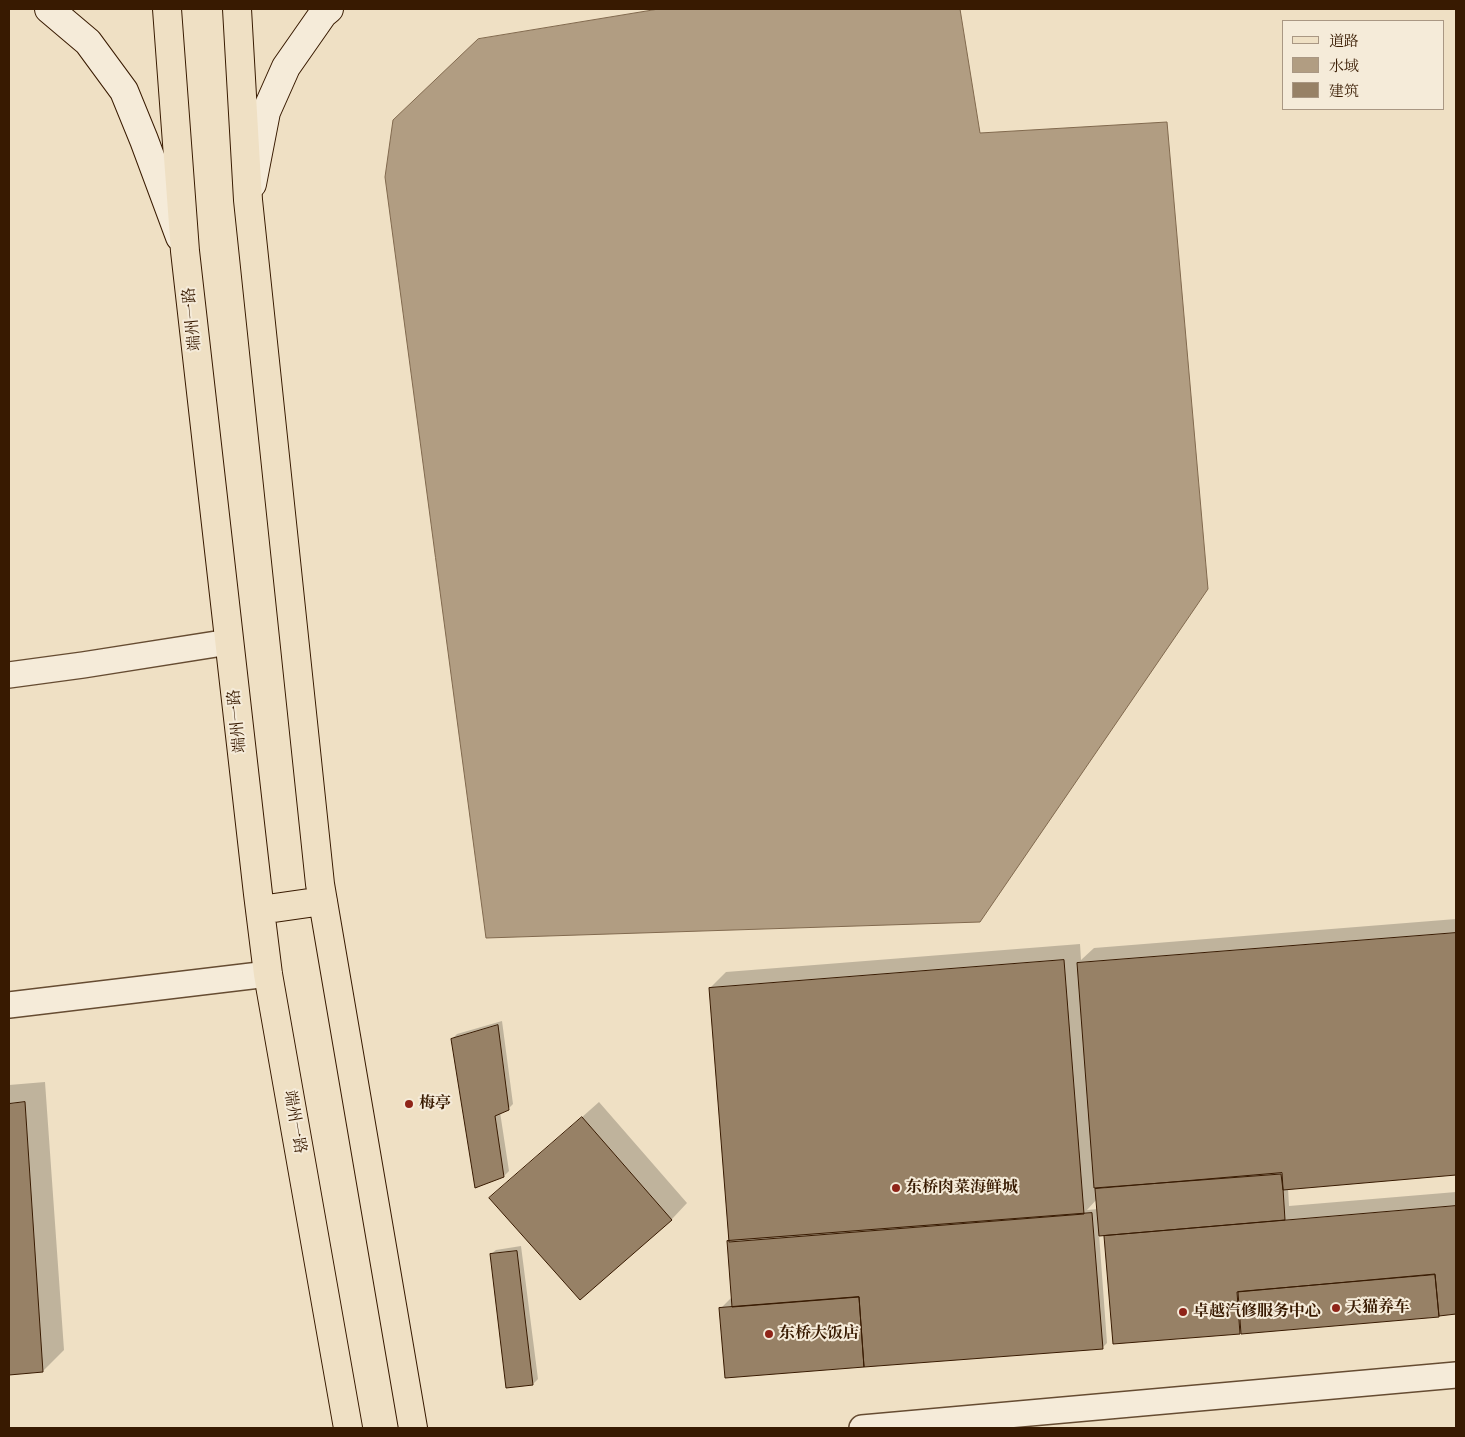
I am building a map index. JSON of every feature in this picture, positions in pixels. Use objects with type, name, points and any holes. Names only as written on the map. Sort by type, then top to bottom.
[{"type":"main road","points":[[49,9],[88,42],[124,91],[186,251]]},
{"type":"main road","name":"端州一路","points":[[167,9],[186,251],[268,974],[348,1428]]},
{"type":"main road","points":[[237,9],[248,200],[319,874],[413,1428]]},
{"type":"main road","points":[[248,200],[266,112],[286,67],[323,14],[329,9]]},
{"type":"main road","points":[[260,910],[324,901]]},
{"type":"street","points":[[9,675],[229,642]]},
{"type":"street","points":[[9,1005],[268,974]]},
{"type":"street","points":[[862,1428],[1456,1375]]},
{"type":"water","points":[[659,9],[960,9],[980,133],[1167,122],[1208,589],[980,922],[486,938],[385,177],[393,120],[478,39]]},
{"type":"building","points":[[1456,933],[1456,1175],[1283,1190],[1281,1174],[1094,1188],[1077,963]]},
{"type":"building","points":[[1064,960],[1084,1214],[729,1242],[709,988]]},
{"type":"building","points":[[498,1025],[509,1110],[495,1116],[504,1177],[475,1188],[451,1039]]},
{"type":"building","points":[[25,1102],[43,1372],[9,1375],[9,1104]]},
{"type":"building","points":[[582,1117],[672,1220],[580,1300],[489,1198]]},
{"type":"building","points":[[1282,1173],[1285,1220],[1099,1236],[1095,1189]]},
{"type":"building","points":[[1456,1206],[1456,1314],[1439,1316],[1435,1274],[1237,1292],[1240,1334],[1113,1344],[1104,1236]]},
{"type":"building","points":[[1092,1213],[1103,1349],[864,1367],[859,1297],[732,1307],[727,1241]]},
{"type":"building","points":[[517,1251],[533,1385],[506,1388],[490,1254]]},
{"type":"building","points":[[1435,1275],[1439,1317],[1241,1334],[1238,1292]]},
{"type":"building","points":[[859,1297],[864,1367],[725,1378],[719,1308]]},
{"type":"place","name":"梅亭","points":[[409,1104]]},
{"type":"place","name":"东桥肉菜海鲜城","points":[[896,1188]]},
{"type":"place","name":"天猫养车","points":[[1336,1308]]},
{"type":"place","name":"卓越汽修服务中心","points":[[1183,1312]]},
{"type":"place","name":"东桥大饭店","points":[[769,1334]]}]
